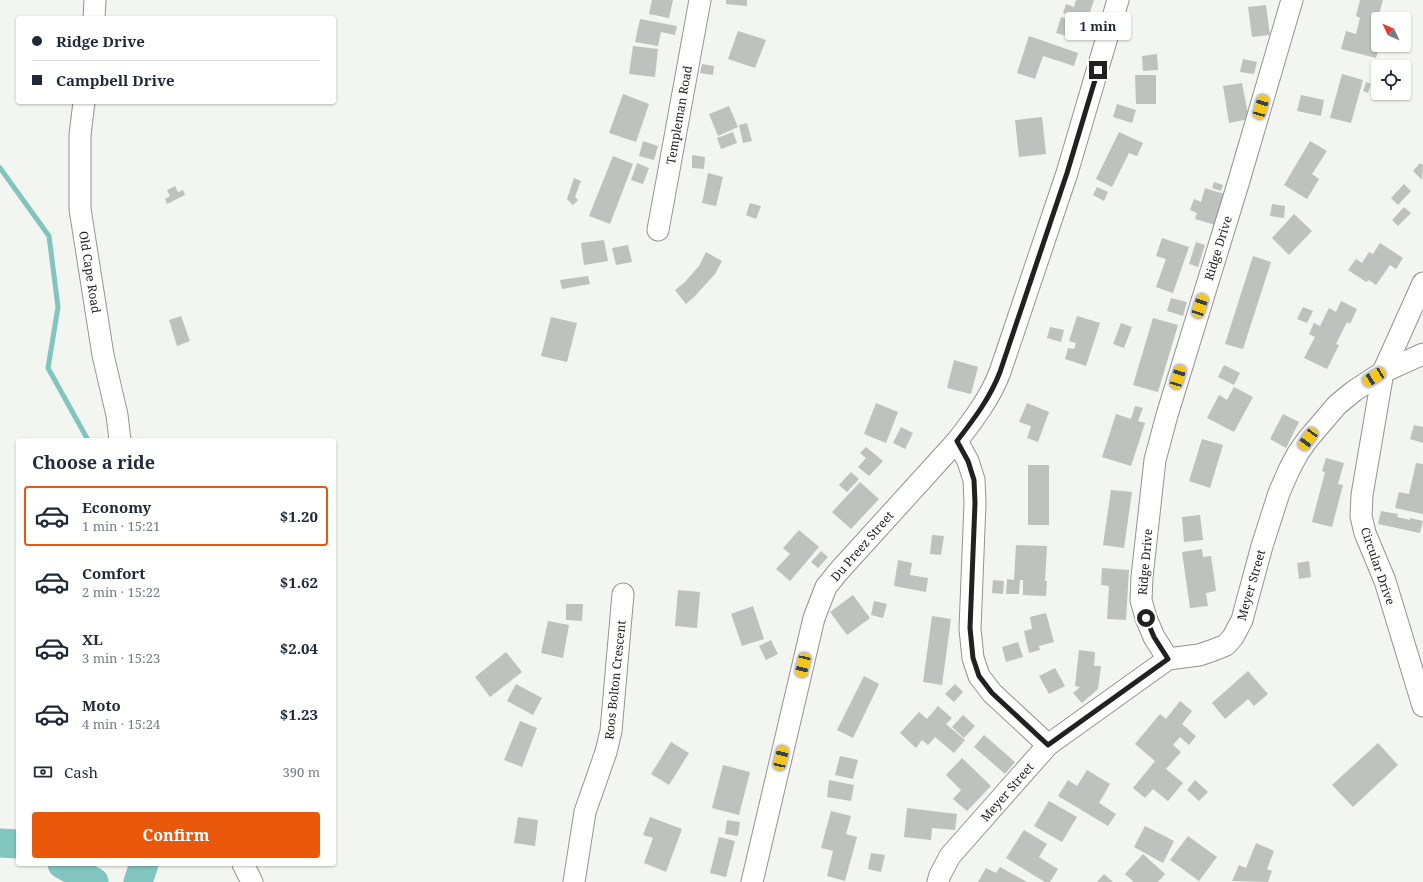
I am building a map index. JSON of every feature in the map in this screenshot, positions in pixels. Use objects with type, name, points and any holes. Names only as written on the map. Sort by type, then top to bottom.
[{"type":"street","points":[[94,16],[95,0]]},
{"type":"street","name":"Templeman Road","points":[[658,230],[700,0]]},
{"type":"street","name":"Du Preez Street","points":[[752,882],[814,618],[826,587],[957,441],[985,403],[994,387],[1067,173],[1118,0]]},
{"type":"street","name":"Ridge Drive","points":[[1168,659],[1154,637],[1146,618],[1141,600],[1154,460],[1292,0]]},
{"type":"street","name":"Old Cape Road","points":[[84,104],[80,135],[80,209],[103,355],[117,415],[120,438]]},
{"type":"street","name":"Circular Drive","points":[[1423,284],[1383,372],[1362,495],[1361,516],[1365,533],[1385,581],[1423,706]]},
{"type":"street","points":[[1383,372],[1423,354]]},
{"type":"street","name":"Meyer Street","points":[[938,882],[950,856],[1048,745],[1168,659],[1199,655],[1211,651],[1226,645],[1233,637],[1242,620],[1262,546],[1279,493],[1295,459],[1308,439],[1337,405],[1354,391],[1383,372]]},
{"type":"street","points":[[957,441],[968,461],[974,480],[975,503],[970,628],[973,658],[979,676],[992,693],[1048,745]]},
{"type":"street","name":"Roos Bolton Crescent","points":[[574,882],[585,812],[606,752],[611,732],[623,594]]},
{"type":"street","points":[[244,866],[252,882]]},
{"type":"building","points":[[652,0],[673,0],[669,18],[649,14]]},
{"type":"building","points":[[726,0],[747,0],[747,6],[726,4]]},
{"type":"building","points":[[1076,0],[1094,0],[1087,21],[1063,13],[1066,4],[1074,7]]},
{"type":"building","points":[[1360,0],[1383,0],[1380,12],[1371,12],[1371,52],[1378,52],[1376,58],[1341,49],[1346,31],[1356,34],[1360,18],[1356,16]]},
{"type":"building","points":[[1266,5],[1270,35],[1252,37],[1248,7]]},
{"type":"building","points":[[1061,17],[1078,22],[1073,38],[1056,33]]},
{"type":"building","points":[[640,19],[677,26],[675,35],[661,32],[658,46],[635,42]]},
{"type":"building","points":[[738,31],[766,40],[755,68],[728,59]]},
{"type":"building","points":[[1029,36],[1078,53],[1074,66],[1043,56],[1035,79],[1017,73]]},
{"type":"building","points":[[633,46],[658,49],[655,77],[629,74]]},
{"type":"building","points":[[1157,54],[1158,70],[1143,71],[1142,56]]},
{"type":"building","points":[[1243,59],[1257,62],[1254,74],[1240,72]]},
{"type":"building","points":[[702,64],[714,66],[713,75],[700,73]]},
{"type":"building","points":[[1342,74],[1363,80],[1351,123],[1330,118]]},
{"type":"building","points":[[1135,75],[1156,75],[1156,104],[1136,104]]},
{"type":"building","points":[[1366,82],[1371,84],[1368,93],[1363,91]]},
{"type":"building","points":[[1242,83],[1249,119],[1229,123],[1223,86]]},
{"type":"building","points":[[623,94],[649,104],[636,142],[609,133]]},
{"type":"building","points":[[1301,95],[1324,100],[1321,116],[1297,111]]},
{"type":"building","points":[[1117,104],[1136,110],[1132,123],[1113,117]]},
{"type":"building","points":[[729,106],[738,127],[718,136],[709,114]]},
{"type":"building","points":[[1042,117],[1046,154],[1019,157],[1015,120]]},
{"type":"building","points":[[747,123],[752,141],[743,143],[739,125]]},
{"type":"building","points":[[733,132],[737,143],[721,149],[717,138]]},
{"type":"building","points":[[1119,132],[1143,143],[1137,156],[1129,153],[1112,187],[1096,179]]},
{"type":"building","points":[[643,141],[658,146],[654,160],[639,156]]},
{"type":"building","points":[[1310,141],[1327,151],[1312,174],[1319,179],[1307,199],[1284,185]]},
{"type":"building","points":[[692,155],[705,157],[704,169],[692,168]]},
{"type":"building","points":[[613,156],[633,164],[610,224],[589,216]]},
{"type":"building","points":[[637,163],[649,168],[643,184],[631,180]]},
{"type":"building","points":[[1420,163],[1423,165],[1422,180],[1413,171]]},
{"type":"building","points":[[708,173],[723,177],[716,206],[702,203]]},
{"type":"building","points":[[574,178],[581,181],[575,197],[578,200],[573,205],[567,199]]},
{"type":"building","points":[[1214,182],[1223,185],[1221,191],[1212,188]]},
{"type":"building","points":[[1404,184],[1411,191],[1398,205],[1391,198]]},
{"type":"building","points":[[175,186],[178,192],[183,190],[185,195],[167,204],[165,199],[170,196],[167,190]]},
{"type":"building","points":[[1097,187],[1108,192],[1104,201],[1093,195]]},
{"type":"building","points":[[1205,188],[1224,194],[1215,225],[1195,219],[1197,213],[1190,210],[1194,199],[1201,202]]},
{"type":"building","points":[[750,203],[761,206],[756,219],[746,215]]},
{"type":"building","points":[[1272,204],[1285,206],[1284,218],[1270,216]]},
{"type":"building","points":[[1404,207],[1411,213],[1398,226],[1392,220]]},
{"type":"building","points":[[1294,214],[1312,231],[1289,255],[1272,238]]},
{"type":"building","points":[[1162,238],[1189,247],[1173,293],[1156,287],[1166,259],[1156,256]]},
{"type":"building","points":[[604,240],[608,261],[584,265],[581,243]]},
{"type":"building","points":[[1196,242],[1205,245],[1198,267],[1189,264]]},
{"type":"building","points":[[1380,243],[1403,258],[1396,269],[1390,265],[1376,285],[1369,280],[1366,282],[1348,270],[1356,259],[1362,263],[1369,252],[1373,254]]},
{"type":"building","points":[[628,245],[632,262],[616,265],[612,248]]},
{"type":"building","points":[[706,252],[722,261],[715,274],[686,304],[675,290],[684,283],[699,266]]},
{"type":"building","points":[[1253,256],[1271,262],[1243,349],[1225,344]]},
{"type":"building","points":[[588,276],[590,284],[562,289],[560,280]]},
{"type":"building","points":[[1171,298],[1187,302],[1183,316],[1167,311]]},
{"type":"building","points":[[1341,301],[1357,309],[1350,324],[1347,322],[1336,344],[1339,345],[1327,369],[1304,358],[1315,337],[1309,334],[1314,323],[1320,326],[1329,308],[1336,312]]},
{"type":"building","points":[[1303,307],[1313,311],[1307,323],[1297,319]]},
{"type":"building","points":[[181,316],[190,341],[177,346],[169,320]]},
{"type":"building","points":[[1077,316],[1100,323],[1086,366],[1065,359],[1068,348],[1074,349],[1076,343],[1069,341]]},
{"type":"building","points":[[551,317],[577,323],[567,362],[541,356]]},
{"type":"building","points":[[1153,318],[1178,325],[1158,392],[1133,385]]},
{"type":"building","points":[[1121,323],[1132,327],[1124,348],[1113,344]]},
{"type":"building","points":[[1050,327],[1064,330],[1061,342],[1047,338]]},
{"type":"building","points":[[954,360],[978,367],[971,394],[947,388]]},
{"type":"building","points":[[1224,365],[1240,373],[1234,385],[1218,377]]},
{"type":"building","points":[[1234,387],[1253,397],[1234,432],[1207,418],[1219,395],[1227,400]]},
{"type":"building","points":[[876,403],[898,412],[886,443],[864,434]]},
{"type":"building","points":[[1027,403],[1049,412],[1038,442],[1027,438],[1031,426],[1019,422]]},
{"type":"building","points":[[1135,406],[1143,408],[1138,421],[1145,423],[1131,466],[1102,457],[1116,414],[1131,419]]},
{"type":"building","points":[[1283,414],[1299,422],[1286,448],[1270,439]]},
{"type":"building","points":[[1414,425],[1423,427],[1423,443],[1410,439]]},
{"type":"building","points":[[901,427],[913,433],[905,449],[893,443]]},
{"type":"building","points":[[1202,439],[1223,445],[1210,488],[1189,481]]},
{"type":"building","points":[[866,447],[883,461],[869,476],[858,467],[866,458],[860,453]]},
{"type":"building","points":[[1326,458],[1344,463],[1338,484],[1343,485],[1332,527],[1312,522],[1325,472],[1322,471]]},
{"type":"building","points":[[1416,463],[1423,464],[1423,514],[1395,508],[1399,492],[1409,494]]},
{"type":"building","points":[[1028,465],[1049,465],[1049,525],[1028,525]]},
{"type":"building","points":[[851,472],[859,479],[847,492],[839,485]]},
{"type":"building","points":[[860,482],[879,499],[851,529],[832,512]]},
{"type":"building","points":[[1111,490],[1132,492],[1124,548],[1103,545]]},
{"type":"building","points":[[1381,511],[1398,514],[1397,517],[1423,521],[1420,533],[1378,524]]},
{"type":"building","points":[[1200,515],[1203,540],[1184,542],[1182,517]]},
{"type":"building","points":[[799,530],[819,547],[790,581],[776,569],[790,554],[783,548]]},
{"type":"building","points":[[932,535],[944,536],[941,555],[930,554]]},
{"type":"building","points":[[1016,545],[1047,546],[1045,581],[1047,581],[1046,596],[1023,595],[1023,580],[1020,580],[1019,594],[1006,594],[1007,579],[1014,580]]},
{"type":"building","points":[[1202,549],[1203,557],[1211,556],[1216,591],[1206,593],[1208,606],[1190,608],[1182,552]]},
{"type":"building","points":[[821,551],[828,557],[818,568],[811,562]]},
{"type":"building","points":[[898,560],[912,563],[910,575],[928,578],[926,592],[894,586]]},
{"type":"building","points":[[1309,561],[1311,577],[1299,579],[1297,563]]},
{"type":"building","points":[[1102,568],[1129,570],[1126,620],[1107,619],[1109,586],[1101,585]]},
{"type":"building","points":[[993,580],[1004,581],[1003,594],[992,593]]},
{"type":"building","points":[[678,590],[700,592],[697,628],[675,626]]},
{"type":"building","points":[[853,595],[870,618],[847,635],[830,612]]},
{"type":"building","points":[[874,601],[887,604],[883,618],[871,615]]},
{"type":"building","points":[[566,604],[583,604],[582,621],[566,620]]},
{"type":"building","points":[[753,606],[764,639],[742,646],[731,614]]},
{"type":"building","points":[[1046,613],[1054,642],[1039,646],[1040,650],[1029,653],[1024,631],[1032,629],[1030,617]]},
{"type":"building","points":[[932,616],[951,619],[942,685],[923,682]]},
{"type":"building","points":[[548,621],[569,625],[563,658],[541,653]]},
{"type":"building","points":[[771,640],[778,654],[766,660],[759,646]]},
{"type":"building","points":[[1018,642],[1023,657],[1006,662],[1002,647]]},
{"type":"building","points":[[1079,650],[1095,652],[1094,666],[1101,666],[1098,689],[1082,703],[1073,693],[1080,687],[1075,686]]},
{"type":"building","points":[[506,652],[522,672],[490,697],[475,677]]},
{"type":"building","points":[[1055,668],[1065,686],[1049,694],[1039,676]]},
{"type":"building","points":[[1248,671],[1268,694],[1254,706],[1248,699],[1225,719],[1212,703]]},
{"type":"building","points":[[864,676],[879,684],[853,738],[837,730]]},
{"type":"building","points":[[516,684],[542,698],[533,715],[507,701]]},
{"type":"building","points":[[955,684],[963,692],[954,702],[945,694]]},
{"type":"building","points":[[1180,701],[1192,711],[1182,724],[1196,736],[1189,745],[1180,737],[1173,745],[1181,752],[1166,769],[1183,783],[1168,801],[1153,789],[1145,798],[1133,788],[1155,761],[1135,744],[1160,714],[1166,719]]},
{"type":"building","points":[[938,706],[952,718],[946,724],[965,740],[954,753],[935,737],[928,745],[922,740],[916,748],[900,733],[919,712],[927,719]]},
{"type":"building","points":[[963,715],[975,726],[964,738],[952,727]]},
{"type":"building","points":[[520,721],[537,728],[522,767],[504,760]]},
{"type":"building","points":[[984,735],[1015,762],[1005,774],[974,747]]},
{"type":"building","points":[[671,742],[689,753],[669,785],[651,774]]},
{"type":"building","points":[[1378,743],[1398,765],[1353,807],[1332,785]]},
{"type":"building","points":[[840,756],[858,760],[853,779],[835,775]]},
{"type":"building","points":[[962,758],[991,786],[967,811],[953,799],[961,790],[946,775]]},
{"type":"building","points":[[723,765],[750,772],[739,815],[712,808]]},
{"type":"building","points":[[1087,770],[1110,784],[1099,803],[1116,814],[1108,826],[1058,796],[1068,780],[1077,786]]},
{"type":"building","points":[[829,780],[854,785],[851,801],[827,797]]},
{"type":"building","points":[[1195,780],[1208,792],[1199,801],[1187,790]]},
{"type":"building","points":[[1049,801],[1077,817],[1062,842],[1034,826]]},
{"type":"building","points":[[907,808],[957,814],[955,830],[932,828],[931,840],[904,837]]},
{"type":"building","points":[[831,811],[851,816],[846,834],[857,837],[845,881],[827,876],[833,851],[821,848]]},
{"type":"building","points":[[518,817],[538,820],[535,846],[514,843]]},
{"type":"building","points":[[650,817],[682,829],[666,872],[644,863],[653,838],[643,835]]},
{"type":"building","points":[[727,820],[740,822],[738,836],[725,834]]},
{"type":"building","points":[[1145,826],[1174,841],[1163,863],[1134,847]]},
{"type":"building","points":[[1024,830],[1047,844],[1039,857],[1058,869],[1050,882],[1045,882],[1006,858]]},
{"type":"building","points":[[1188,836],[1217,857],[1199,881],[1170,860]]},
{"type":"building","points":[[719,837],[735,841],[726,877],[710,873]]},
{"type":"building","points":[[1256,843],[1274,851],[1267,869],[1272,871],[1268,882],[1232,881],[1239,865],[1246,868]]},
{"type":"building","points":[[871,853],[885,855],[881,872],[868,869]]},
{"type":"building","points":[[1143,854],[1165,874],[1158,882],[1132,882],[1133,881],[1125,874]]},
{"type":"building","points":[[1000,867],[1027,882],[978,882],[986,868],[996,873]]},
{"type":"building","points":[[1104,874],[1113,882],[1097,882]]},
{"type":"waterway","points":[[0,168],[49,236],[58,307],[48,368],[87,438]]},
{"type":"waterway","points":[[0,843],[16,844]]},
{"type":"waterway","points":[[66,866],[94,882]]},
{"type":"waterway","points":[[138,882],[143,866]]},
{"type":"route","points":[[1098,70],[1067,173],[1000,372],[985,403],[957,441],[968,461],[974,480],[975,503],[970,628],[973,658],[979,676],[992,693],[1048,745],[1168,659],[1154,637],[1146,618]]}]
